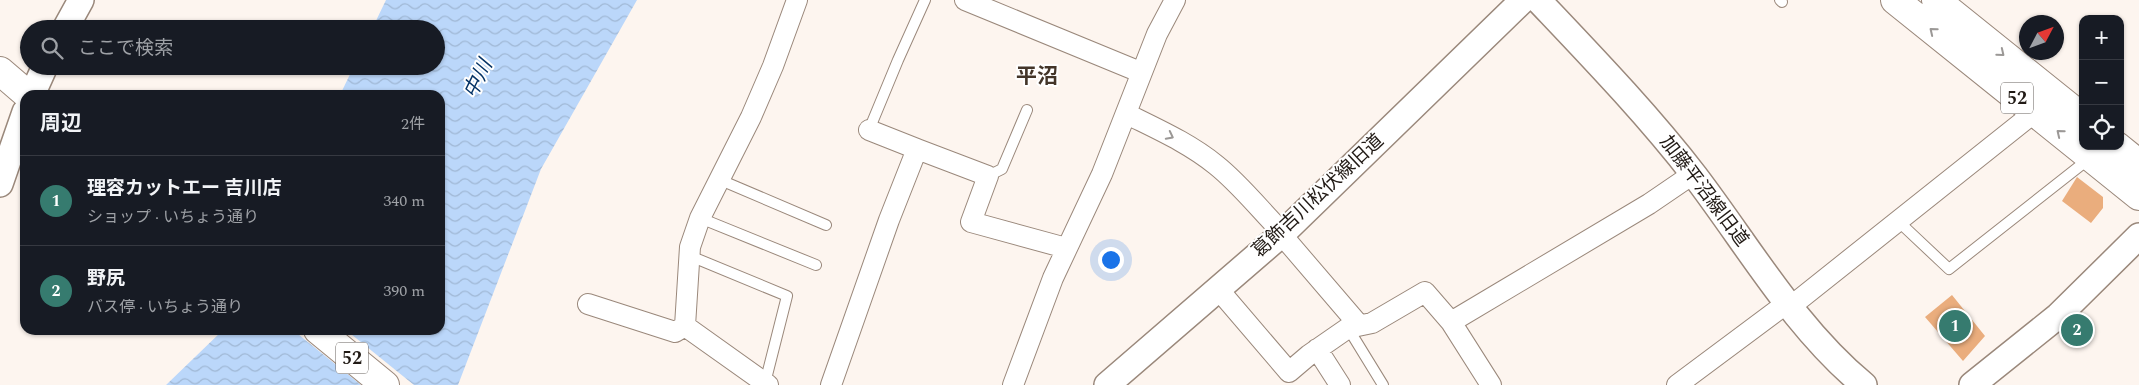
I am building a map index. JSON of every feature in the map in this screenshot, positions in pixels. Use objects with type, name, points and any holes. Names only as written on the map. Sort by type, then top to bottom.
[{"type":"main road","name":"52","points":[[1895,0],[2139,196]]},
{"type":"main road","name":"52","points":[[1936,0],[2079,115]]},
{"type":"main road","points":[[0,71],[22,90]]},
{"type":"main road","points":[[2122,150],[2139,164]]},
{"type":"main road","name":"52","points":[[324,335],[385,385]]},
{"type":"street","points":[[70,20],[81,0]]},
{"type":"street","points":[[685,326],[690,247],[700,218],[718,179],[758,100],[797,0]]},
{"type":"street","points":[[965,0],[1140,72]]},
{"type":"street","points":[[1013,385],[1052,278],[1102,174],[1126,114],[1140,72],[1175,0]]},
{"type":"street","name":"葛飾吉川松伏線旧道","points":[[1107,385],[1282,234],[1523,0]]},
{"type":"street","name":"加藤平沼線旧道","points":[[1538,0],[1648,118],[1693,174],[1789,305],[1824,348],[1864,385]]},
{"type":"street","points":[[34,90],[41,75]]},
{"type":"street","points":[[1677,385],[1789,305],[1898,222],[2034,112]]},
{"type":"street","points":[[1126,114],[1182,142],[1218,167],[1282,234],[1354,326]]},
{"type":"street","points":[[0,184],[20,126]]},
{"type":"street","points":[[869,130],[988,176],[971,222],[1066,248]]},
{"type":"street","points":[[831,385],[889,220],[917,149]]},
{"type":"street","points":[[1452,322],[1649,204],[1693,174]]},
{"type":"street","points":[[1972,385],[2058,316],[2139,236]]},
{"type":"street","points":[[1218,289],[1289,372],[1317,349],[1354,326],[1372,323],[1425,292],[1452,322],[1491,385]]},
{"type":"street","points":[[588,304],[675,332],[685,326]]},
{"type":"street","points":[[685,326],[767,384]]},
{"type":"street","points":[[1317,349],[1340,385]]},
{"type":"lane","points":[[869,130],[925,0]]},
{"type":"lane","points":[[988,176],[1002,169],[1026,110]]},
{"type":"lane","points":[[1898,222],[1949,270],[2091,158]]},
{"type":"lane","points":[[718,179],[826,225]]},
{"type":"lane","points":[[700,218],[816,265]]},
{"type":"lane","points":[[690,256],[787,296],[767,384]]},
{"type":"lane","points":[[1354,326],[1383,385]]},
{"type":"water","name":"中川","points":[[386,0],[637,0],[541,169],[458,385],[166,385],[218,335],[445,335],[445,90],[342,90],[350,75],[445,75],[445,20],[376,20]]},
{"type":"pier","points":[[299,335],[352,335],[414,385],[361,385]]},
{"type":"building","points":[[2077,177],[2103,197],[2103,208],[2091,223],[2062,201]]},
{"type":"building","points":[[1952,295],[1985,336],[1963,361],[1925,317]]},
{"type":"place","name":"理容カットエー 吉川店","points":[[1955,326]]},
{"type":"place","name":"野尻","points":[[2077,330]]},
{"type":"district","name":"平沼","points":[[1037,77]]}]
